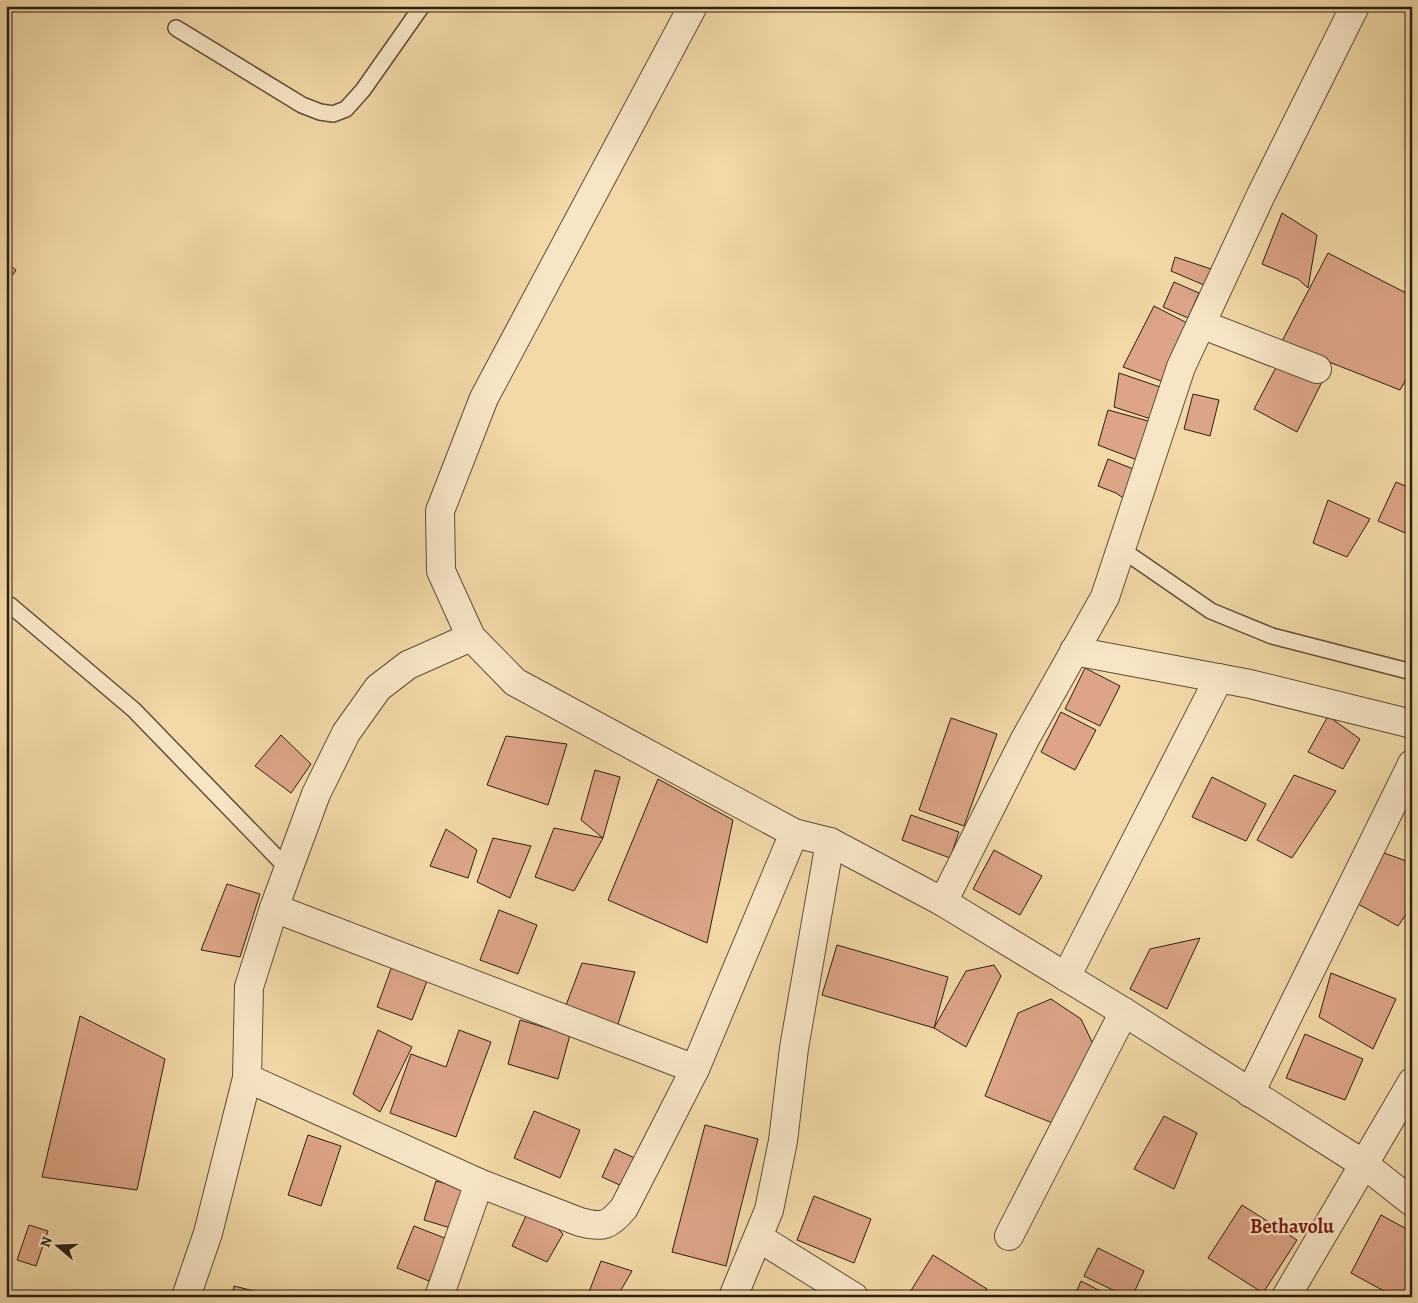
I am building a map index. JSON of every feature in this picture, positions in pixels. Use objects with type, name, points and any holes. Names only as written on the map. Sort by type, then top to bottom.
[{"type":"street","points":[[693,6],[484,398],[440,511],[441,571],[471,637],[515,682],[794,834],[830,842],[944,902],[1124,1012],[1364,1164],[1412,1202]]},
{"type":"street","points":[[944,902],[1025,739],[1105,597],[1181,366],[1261,195],[1355,6]]},
{"type":"street","points":[[1201,324],[1317,368]]},
{"type":"street","points":[[186,1297],[208,1233],[247,1078],[249,987],[274,908],[316,794],[346,733],[378,688],[408,665],[471,637]]},
{"type":"street","points":[[1074,651],[1250,684],[1412,724]]},
{"type":"street","points":[[1066,977],[1219,678]]},
{"type":"street","points":[[1250,1093],[1412,764]]},
{"type":"street","points":[[247,1078],[480,1183],[580,1222],[595,1226],[605,1225],[615,1219],[624,1208],[696,1069],[794,834]]},
{"type":"street","points":[[732,1297],[759,1238],[769,1210],[784,1141],[794,1048],[830,842]]},
{"type":"street","points":[[274,908],[696,1069]]},
{"type":"street","points":[[1009,1236],[1124,1012]]},
{"type":"street","points":[[1286,1297],[1412,1082]]},
{"type":"street","points":[[439,1297],[480,1183]]},
{"type":"street","points":[[759,1238],[841,1293]]},
{"type":"lane","points":[[176,28],[302,105],[320,112],[333,114],[346,109],[363,90],[422,6]]},
{"type":"lane","points":[[1121,548],[1211,611],[1272,636],[1412,672]]},
{"type":"lane","points":[[10,605],[134,710],[289,870]]},
{"type":"building","points":[[1282,213],[1317,235],[1308,288],[1298,279],[1262,264]]},
{"type":"building","points":[[1328,253],[1412,296],[1412,369],[1400,390],[1281,343]]},
{"type":"building","points":[[1175,257],[1211,269],[1204,285],[1171,271]]},
{"type":"building","points":[[6,262],[16,270],[6,285]]},
{"type":"building","points":[[1174,282],[1199,293],[1188,318],[1163,307]]},
{"type":"building","points":[[1154,306],[1187,323],[1164,382],[1123,367]]},
{"type":"building","points":[[1280,360],[1322,382],[1297,432],[1254,409]]},
{"type":"building","points":[[1119,373],[1160,387],[1154,415],[1148,418],[1114,407]]},
{"type":"building","points":[[1193,394],[1219,400],[1210,436],[1184,429]]},
{"type":"building","points":[[1108,410],[1152,422],[1145,463],[1098,445]]},
{"type":"building","points":[[1108,459],[1136,470],[1126,500],[1116,493],[1098,486]]},
{"type":"building","points":[[1396,482],[1412,489],[1412,536],[1378,521]]},
{"type":"building","points":[[1328,500],[1370,519],[1347,557],[1313,543]]},
{"type":"building","points":[[1085,668],[1120,686],[1100,726],[1065,709]]},
{"type":"building","points":[[1061,712],[1096,730],[1075,770],[1041,752]]},
{"type":"building","points":[[1328,716],[1360,739],[1343,769],[1308,752]]},
{"type":"building","points":[[951,718],[997,734],[964,826],[919,810]]},
{"type":"building","points":[[281,735],[311,764],[291,793],[255,766]]},
{"type":"building","points":[[506,736],[567,744],[548,805],[487,785]]},
{"type":"building","points":[[595,770],[620,777],[603,838],[581,820]]},
{"type":"building","points":[[1294,775],[1336,791],[1292,858],[1257,840]]},
{"type":"building","points":[[1212,777],[1266,804],[1246,841],[1192,817]]},
{"type":"building","points":[[658,779],[733,820],[707,943],[608,900]]},
{"type":"building","points":[[911,815],[959,832],[950,858],[902,840]]},
{"type":"building","points":[[554,828],[603,838],[574,891],[535,877]]},
{"type":"building","points":[[446,829],[477,850],[468,878],[430,866]]},
{"type":"building","points":[[493,838],[531,846],[510,898],[477,882]]},
{"type":"building","points":[[994,850],[1042,876],[1020,915],[973,889]]},
{"type":"building","points":[[1384,853],[1412,863],[1412,906],[1398,926],[1358,904]]},
{"type":"building","points":[[227,884],[260,894],[240,957],[201,950]]},
{"type":"building","points":[[499,910],[537,925],[518,974],[480,960]]},
{"type":"building","points":[[1200,938],[1167,1009],[1130,989],[1150,949]]},
{"type":"building","points":[[837,945],[948,977],[934,1028],[822,995]]},
{"type":"building","points":[[393,963],[429,976],[412,1020],[377,1007]]},
{"type":"building","points":[[582,963],[635,972],[617,1027],[563,1013]]},
{"type":"building","points":[[994,965],[1001,976],[966,1047],[934,1028],[966,971]]},
{"type":"building","points":[[1331,973],[1396,999],[1373,1049],[1319,1017]]},
{"type":"building","points":[[1051,999],[1081,1019],[1093,1044],[1060,1126],[985,1096],[1018,1013]]},
{"type":"building","points":[[80,1016],[165,1059],[137,1190],[42,1177]]},
{"type":"building","points":[[520,1020],[570,1035],[558,1079],[508,1064]]},
{"type":"building","points":[[378,1030],[412,1047],[380,1112],[353,1094]]},
{"type":"building","points":[[459,1030],[491,1042],[456,1137],[390,1113],[411,1054],[446,1067]]},
{"type":"building","points":[[1305,1034],[1363,1059],[1345,1100],[1286,1078]]},
{"type":"building","points":[[534,1111],[580,1130],[560,1178],[514,1158]]},
{"type":"building","points":[[1164,1116],[1197,1133],[1174,1189],[1134,1169]]},
{"type":"building","points":[[705,1125],[758,1139],[726,1266],[672,1252]]},
{"type":"building","points":[[308,1135],[341,1146],[321,1206],[288,1195]]},
{"type":"building","points":[[615,1149],[637,1159],[624,1187],[602,1177]]},
{"type":"building","points":[[436,1181],[466,1189],[454,1229],[424,1220]]},
{"type":"building","points":[[814,1196],[871,1219],[854,1263],[797,1240]]},
{"type":"building","points":[[532,1203],[563,1234],[547,1262],[512,1246]]},
{"type":"building","points":[[1242,1205],[1297,1240],[1263,1293],[1208,1258]]},
{"type":"building","points":[[1381,1215],[1412,1232],[1412,1297],[1395,1297],[1351,1273]]},
{"type":"building","points":[[29,1225],[48,1231],[36,1266],[17,1260]]},
{"type":"building","points":[[414,1226],[447,1239],[429,1281],[397,1268]]},
{"type":"building","points":[[1098,1248],[1144,1271],[1132,1297],[1127,1297],[1084,1276]]},
{"type":"building","points":[[933,1255],[987,1289],[982,1297],[907,1297]]},
{"type":"building","points":[[601,1261],[632,1271],[617,1297],[587,1297]]},
{"type":"building","points":[[1081,1281],[1112,1297],[1074,1297]]},
{"type":"building","points":[[234,1286],[270,1295],[269,1297],[232,1297]]},
{"type":"district","name":"Bethavolu","points":[[1292,1226]]}]
